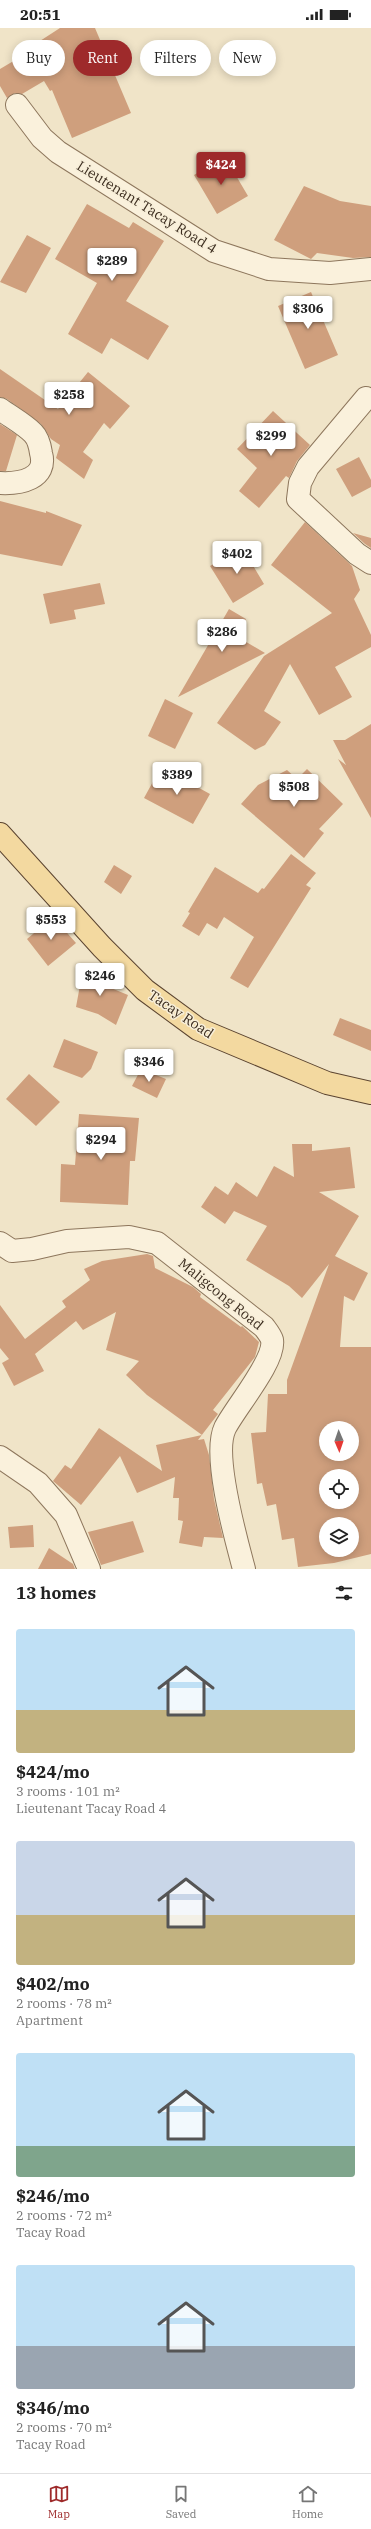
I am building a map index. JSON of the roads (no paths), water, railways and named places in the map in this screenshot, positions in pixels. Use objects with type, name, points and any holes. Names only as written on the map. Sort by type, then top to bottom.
[{"type":"main road","name":"Tacay Road","points":[[0,834],[102,947],[145,990],[198,1029],[327,1083],[371,1094]]},
{"type":"street","name":"Lieutenant Tacay Road 4","points":[[17,105],[42,138],[58,152],[214,251],[269,269],[330,273],[371,269]]},
{"type":"street","points":[[366,398],[308,467],[300,483],[298,499],[357,554],[371,563]]},
{"type":"street","points":[[0,409],[33,433],[39,442],[43,459],[42,468],[31,479],[15,484],[0,483]]},
{"type":"street","name":"Maligcong Road","points":[[0,1243],[12,1251],[32,1250],[67,1241],[129,1237],[157,1243],[264,1327],[272,1340],[271,1355],[224,1429],[221,1454],[226,1491],[244,1569]]},
{"type":"street","points":[[0,1457],[38,1483],[66,1515],[89,1569]]}]
